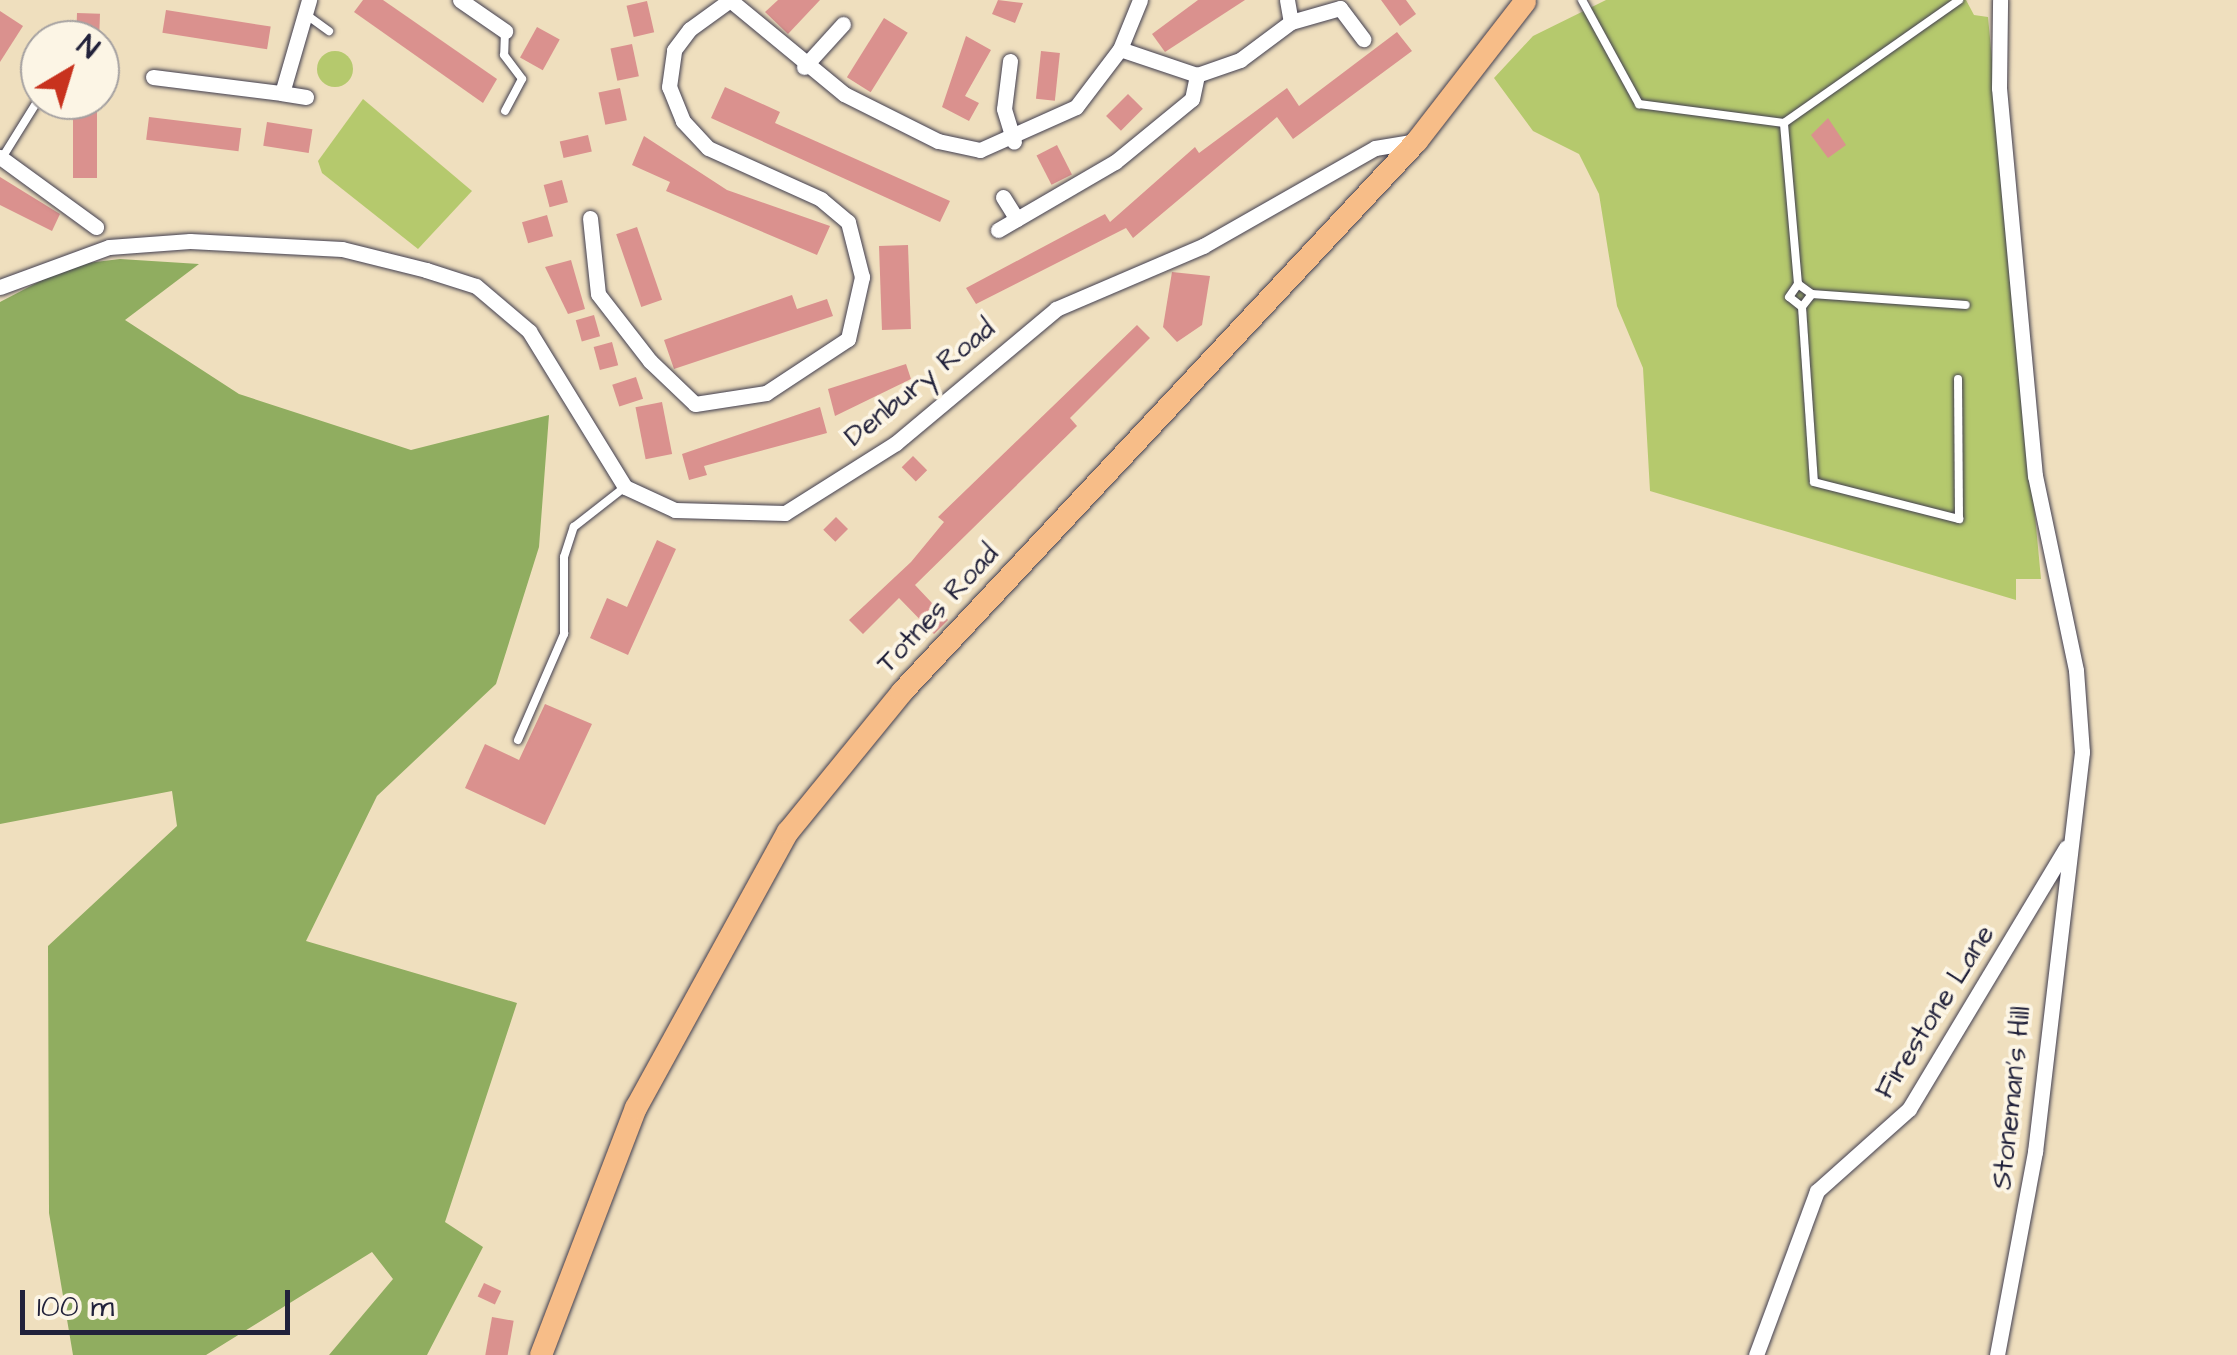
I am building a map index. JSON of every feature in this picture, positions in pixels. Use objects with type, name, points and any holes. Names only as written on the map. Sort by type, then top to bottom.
[{"type":"main road","name":"Totnes Road","points":[[540,1355],[636,1108],[788,832],[902,692],[1417,141],[1531,1]]},
{"type":"street","points":[[460,0],[504,31]]},
{"type":"street","points":[[590,218],[598,294],[695,404],[766,393],[848,339],[862,277],[848,222],[821,199],[708,148],[669,87],[674,50],[730,0],[804,67],[938,141],[980,150],[1014,140],[1076,108],[1120,49],[1140,0]]},
{"type":"street","points":[[1287,0],[1291,22]]},
{"type":"street","name":"Stoneman's Hill","points":[[1996,1355],[2035,1152],[2080,719],[2035,476],[1999,88],[2000,0]]},
{"type":"street","points":[[282,93],[307,7]]},
{"type":"street","points":[[1120,49],[1197,75],[1240,60],[1291,22],[1340,8],[1364,39]]},
{"type":"street","points":[[804,67],[843,24]]},
{"type":"street","points":[[1010,61],[1004,108],[1014,140]]},
{"type":"street","points":[[998,230],[1185,109],[1197,75]]},
{"type":"street","points":[[153,77],[306,97]]},
{"type":"street","name":"Denbury Road","points":[[626,487],[675,510],[785,514],[896,443],[1056,309],[1203,246],[1375,148],[1417,141]]},
{"type":"street","points":[[1,158],[96,226]]},
{"type":"street","points":[[1003,197],[1017,219]]},
{"type":"street","points":[[0,287],[109,247],[190,241],[342,249],[426,270],[476,286],[529,331],[626,487]]},
{"type":"street","name":"Firestone Lane","points":[[1756,1355],[1818,1191],[1909,1108],[2068,844]]},
{"type":"lane","points":[[1582,0],[1639,104],[1784,123],[1959,0]]},
{"type":"lane","points":[[307,7],[328,30]]},
{"type":"lane","points":[[504,31],[504,54],[522,79],[505,111]]},
{"type":"lane","points":[[1,158],[25,120]]},
{"type":"lane","points":[[1784,123],[1798,284],[1789,297],[1802,307]]},
{"type":"lane","points":[[1798,284],[1812,294],[1966,305]]},
{"type":"lane","points":[[1812,294],[1802,307],[1814,482],[1960,519],[1958,379]]},
{"type":"lane","points":[[518,740],[564,634],[574,528],[626,487]]},
{"type":"green space","points":[[1606,0],[1966,0],[1974,15],[1988,17],[2041,579],[2016,579],[2016,600],[1650,491],[1643,368],[1617,306],[1599,194],[1579,154],[1533,131],[1494,78],[1533,36]]},
{"type":"green space","points":[[335,51],[348,56],[353,69],[348,82],[335,87],[322,82],[317,69],[322,56]]},
{"type":"green space","points":[[363,99],[472,191],[418,249],[322,173],[318,161]]},
{"type":"green space","points":[[120,259],[199,264],[125,320],[239,394],[411,450],[549,415],[539,547],[496,684],[377,796],[306,941],[517,1003],[445,1222],[483,1247],[427,1355],[329,1355],[393,1279],[372,1252],[206,1355],[73,1355],[49,1213],[48,946],[177,826],[172,791],[0,824],[0,302],[71,265]]},
{"type":"building","points":[[363,0],[383,0],[497,79],[483,103],[354,12]]},
{"type":"building","points":[[778,0],[820,0],[788,34],[765,12]]},
{"type":"building","points":[[998,0],[1023,3],[1015,23],[992,14]]},
{"type":"building","points":[[1198,0],[1245,0],[1165,52],[1152,34]]},
{"type":"building","points":[[1381,0],[1406,0],[1416,14],[1400,26]]},
{"type":"building","points":[[647,1],[654,32],[634,37],[627,6]]},
{"type":"building","points":[[166,10],[271,27],[267,49],[162,33]]},
{"type":"building","points":[[0,11],[20,24],[20,31],[0,62]]},
{"type":"building","points":[[77,13],[100,14],[100,20],[77,20]]},
{"type":"building","points":[[884,18],[908,33],[871,92],[847,77]]},
{"type":"building","points":[[537,27],[560,40],[543,70],[520,58]]},
{"type":"building","points":[[1397,32],[1412,51],[1293,139],[1277,117],[1133,238],[1126,228],[976,304],[966,288],[1105,214],[1110,222],[1195,147],[1199,153],[1287,88],[1299,106]]},
{"type":"building","points":[[966,36],[991,50],[965,96],[979,103],[969,121],[942,107]]},
{"type":"building","points":[[632,44],[639,76],[617,81],[610,49]]},
{"type":"building","points":[[1041,51],[1060,53],[1055,101],[1036,99]]},
{"type":"building","points":[[725,87],[780,112],[775,123],[950,201],[940,222],[711,118]]},
{"type":"building","points":[[620,88],[627,120],[605,125],[598,93]]},
{"type":"building","points":[[1128,94],[1143,109],[1121,131],[1106,116]]},
{"type":"building","points":[[149,117],[241,128],[239,151],[146,140]]},
{"type":"building","points":[[1828,118],[1846,145],[1828,158],[1811,135]]},
{"type":"building","points":[[73,120],[97,120],[97,178],[73,178]]},
{"type":"building","points":[[267,122],[312,129],[309,153],[263,146]]},
{"type":"building","points":[[588,135],[592,152],[564,158],[560,142]]},
{"type":"building","points":[[644,136],[727,190],[830,226],[817,255],[666,191],[670,182],[632,165]]},
{"type":"building","points":[[1057,145],[1072,174],[1051,185],[1037,155]]},
{"type":"building","points":[[0,177],[60,214],[52,231],[0,205]]},
{"type":"building","points":[[562,180],[568,202],[550,207],[544,185]]},
{"type":"building","points":[[547,215],[553,236],[528,243],[522,222]]},
{"type":"building","points":[[637,227],[662,300],[641,307],[616,234]]},
{"type":"building","points":[[908,245],[911,329],[882,330],[879,246]]},
{"type":"building","points":[[571,260],[585,309],[568,314],[545,267]]},
{"type":"building","points":[[1172,272],[1210,276],[1202,325],[1177,342],[1163,327]]},
{"type":"building","points":[[792,295],[797,309],[827,299],[833,316],[674,369],[664,340]]},
{"type":"building","points":[[594,315],[600,336],[582,341],[576,320]]},
{"type":"building","points":[[1137,325],[1150,338],[1070,418],[1077,426],[915,585],[948,620],[934,634],[899,598],[863,634],[849,620],[911,562],[944,522],[938,517]]},
{"type":"building","points":[[612,342],[618,365],[600,370],[594,347]]},
{"type":"building","points":[[906,364],[911,379],[835,416],[828,389]]},
{"type":"building","points":[[636,377],[643,399],[619,407],[612,385]]},
{"type":"building","points":[[662,402],[672,454],[646,459],[635,407]]},
{"type":"building","points":[[820,407],[827,433],[704,466],[707,475],[689,480],[682,454]]},
{"type":"building","points":[[913,456],[927,470],[916,481],[902,467]]},
{"type":"building","points":[[836,517],[848,529],[835,542],[823,530]]},
{"type":"building","points":[[657,540],[676,549],[628,655],[590,638],[607,598],[627,607]]},
{"type":"building","points":[[545,704],[592,724],[545,825],[465,788],[485,744],[519,760]]},
{"type":"building","points":[[484,1283],[501,1291],[495,1305],[478,1297]]},
{"type":"building","points":[[492,1317],[514,1321],[508,1355],[485,1355]]}]
